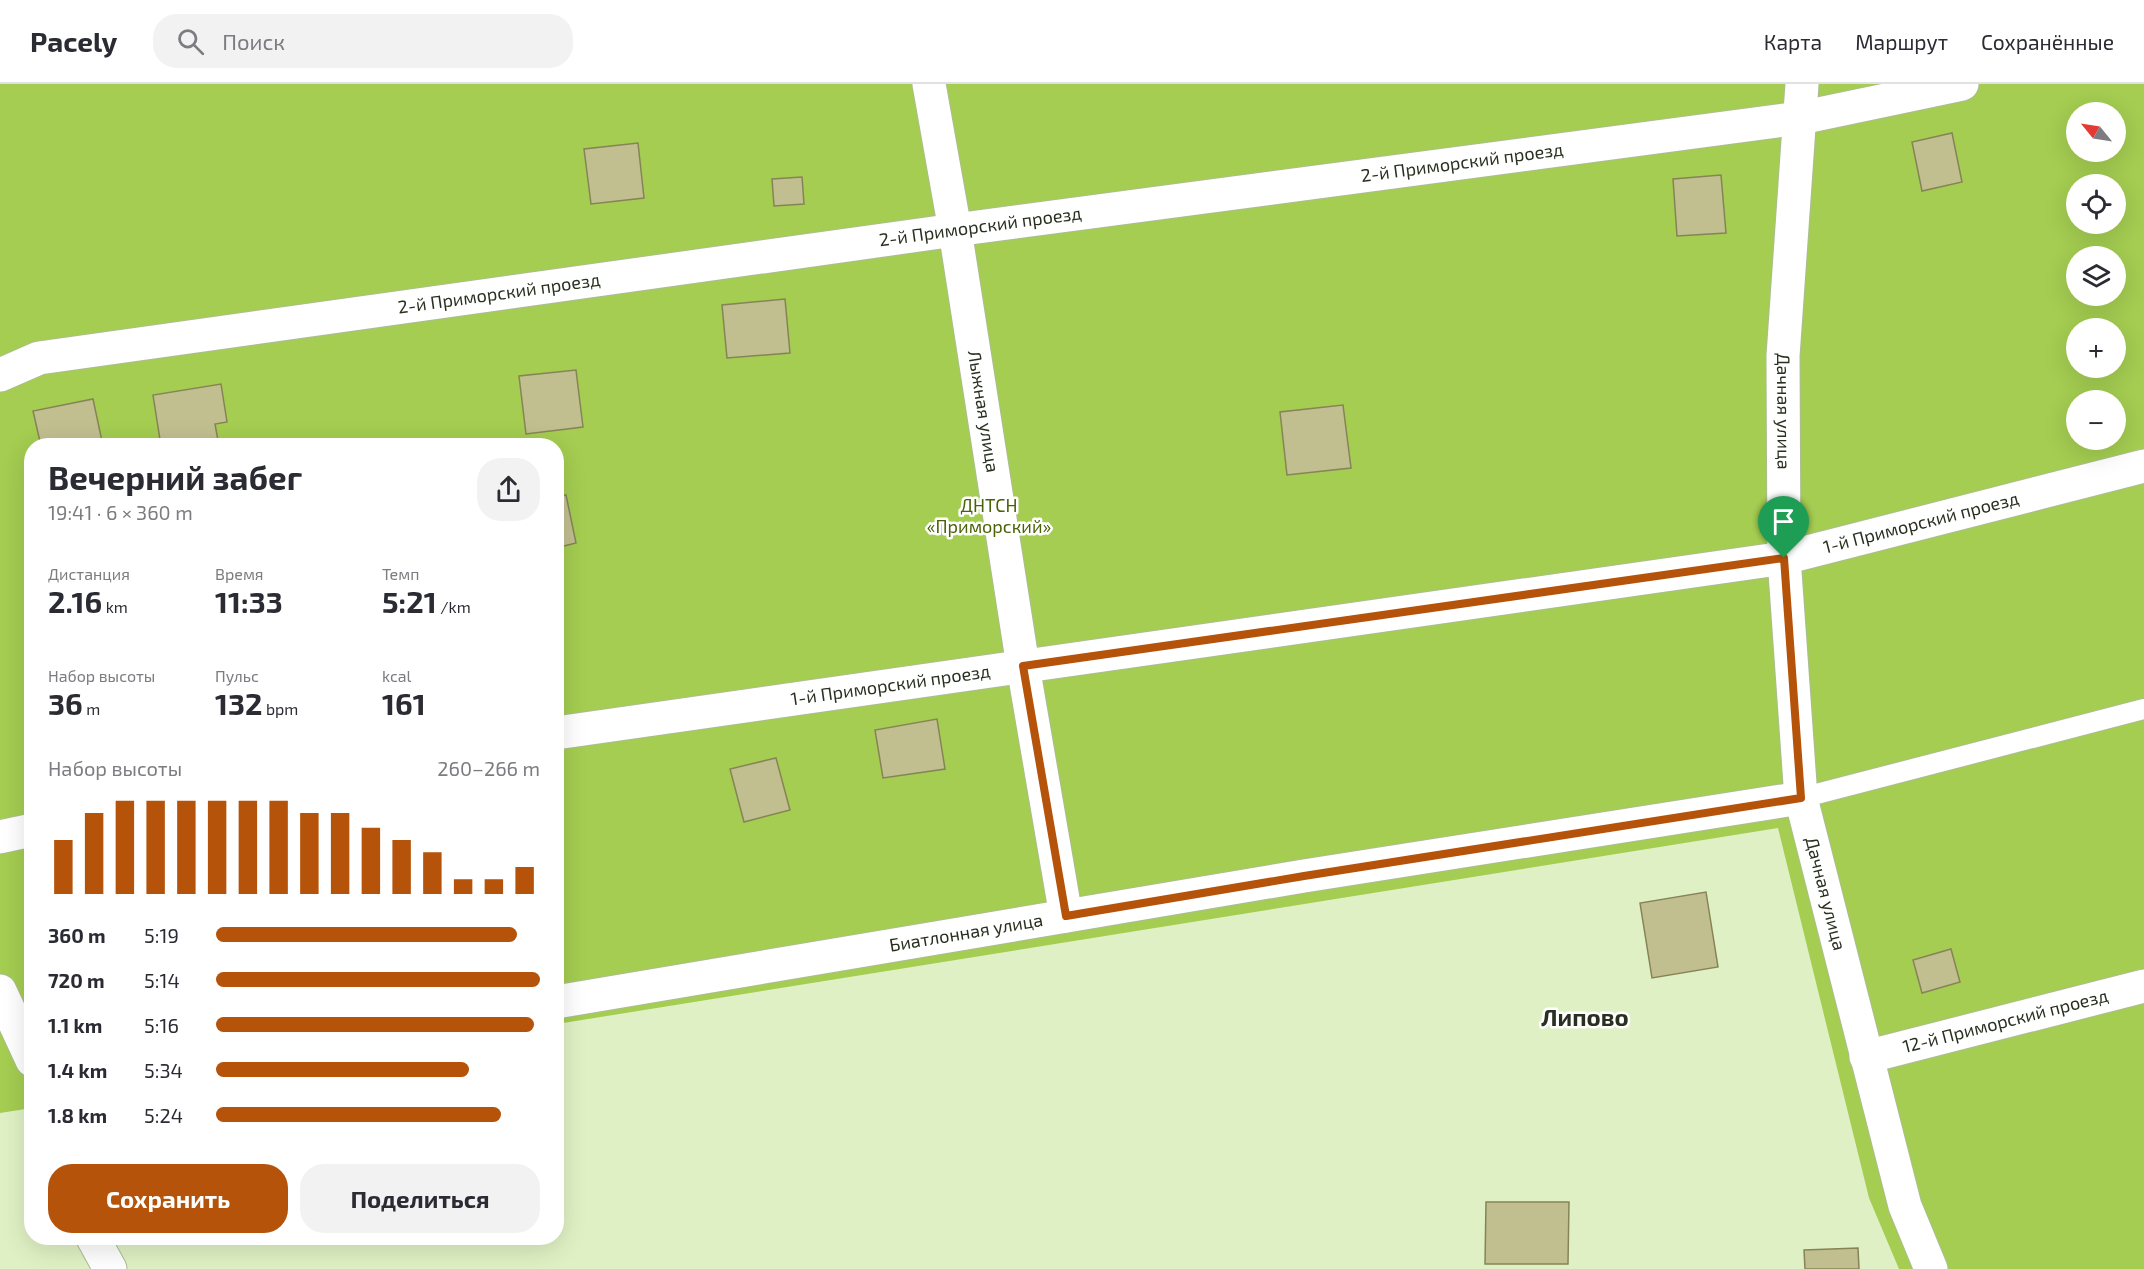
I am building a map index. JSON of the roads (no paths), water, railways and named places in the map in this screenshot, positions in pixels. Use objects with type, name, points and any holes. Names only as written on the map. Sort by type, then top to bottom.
[{"type":"street","name":"Лыжная улица","points":[[929,84],[955,230],[1023,666],[1066,916]]},
{"type":"street","name":"Дачная улица","points":[[1802,84],[1783,356],[1784,558],[1801,798],[1905,1206],[1931,1269]]},
{"type":"street","name":"2-й Приморский проезд","points":[[0,375],[39,358],[955,230],[1800,118],[1962,84]]},
{"type":"street","name":"1-й Приморский проезд","points":[[564,732],[1784,558],[2144,466]]},
{"type":"street","name":"Биатлонная улица","points":[[564,1001],[1316,874],[1801,798]]},
{"type":"street","points":[[0,837],[24,832]]},
{"type":"street","name":"12-й Приморский проезд","points":[[1866,1057],[2144,986]]},
{"type":"street","points":[[0,991],[24,1043]]},
{"type":"street","points":[[97,1245],[110,1269]]},
{"type":"lane","points":[[1801,798],[2144,709]]},
{"type":"district","name":"Липово","points":[[1585,1018]]},
{"type":"park label","name":"ДНТСН «Приморский»","points":[[989,516]]}]
